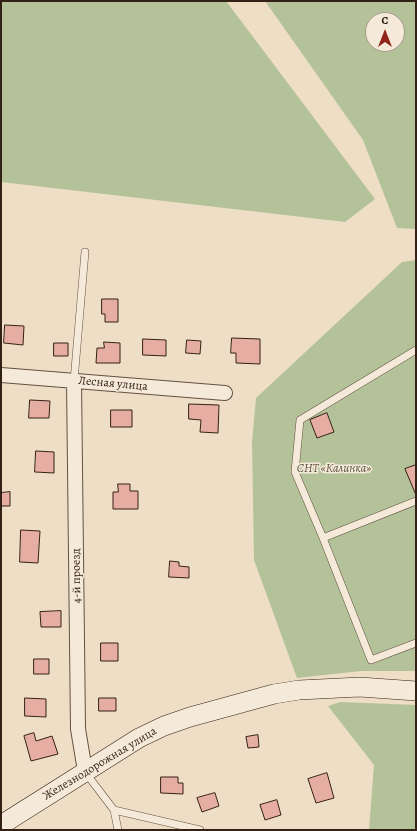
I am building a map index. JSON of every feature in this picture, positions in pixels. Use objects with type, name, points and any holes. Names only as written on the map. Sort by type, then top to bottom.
[{"type":"street","name":"Лесная улица","points":[[1,375],[225,393]]},
{"type":"street","name":"4-й проезд","points":[[74,381],[78,729],[85,771]]},
{"type":"street","name":"Железнодорожная улица","points":[[1,825],[139,738],[164,726],[226,706],[274,694],[299,690],[360,687],[416,691]]},
{"type":"lane","points":[[74,381],[85,252]]},
{"type":"lane","points":[[416,350],[300,420],[295,472],[323,538],[371,660],[416,643]]},
{"type":"lane","points":[[323,538],[416,501]]},
{"type":"lane","points":[[85,771],[114,810],[118,830]]},
{"type":"lane","points":[[114,810],[200,830]]},
{"type":"green space","points":[[1,1],[226,1],[375,199],[345,222],[1,182]]},
{"type":"green space","points":[[265,1],[416,1],[416,229],[397,228],[363,140]]},
{"type":"green space","name":"СНТ «Калинка»","points":[[416,260],[416,671],[361,671],[297,678],[254,560],[252,442],[256,398],[402,262]]},
{"type":"green space","points":[[340,702],[416,705],[416,830],[369,830],[374,765],[328,706]]},
{"type":"building","points":[[102,299],[118,299],[118,322],[105,322],[105,314],[102,314]]},
{"type":"building","points":[[5,325],[24,326],[23,345],[4,343]]},
{"type":"building","points":[[232,338],[260,339],[260,364],[236,363],[236,353],[231,353]]},
{"type":"building","points":[[143,339],[166,340],[166,356],[143,355]]},
{"type":"building","points":[[187,340],[201,341],[200,354],[186,353]]},
{"type":"building","points":[[104,342],[120,343],[120,363],[96,363],[97,348],[104,348]]},
{"type":"building","points":[[54,343],[68,343],[68,356],[54,356]]},
{"type":"building","points":[[30,400],[50,401],[49,418],[29,418]]},
{"type":"building","points":[[189,404],[219,405],[218,433],[200,432],[201,420],[189,419]]},
{"type":"building","points":[[111,410],[132,410],[132,427],[111,427]]},
{"type":"building","points":[[327,413],[334,432],[317,438],[310,420]]},
{"type":"building","points":[[36,451],[54,452],[54,473],[35,472]]},
{"type":"building","points":[[416,465],[416,495],[405,469]]},
{"type":"building","points":[[118,484],[130,484],[130,491],[138,491],[138,509],[113,509],[113,492],[118,492]]},
{"type":"building","points":[[10,492],[10,506],[1,506],[1,493]]},
{"type":"building","points":[[21,530],[40,531],[38,563],[20,562]]},
{"type":"building","points":[[170,561],[179,562],[179,566],[189,567],[189,578],[169,577]]},
{"type":"building","points":[[61,611],[61,627],[41,627],[40,612]]},
{"type":"building","points":[[101,643],[118,643],[118,661],[101,661]]},
{"type":"building","points":[[34,659],[49,659],[49,674],[34,674]]},
{"type":"building","points":[[25,698],[46,699],[46,717],[25,716]]},
{"type":"building","points":[[99,698],[116,698],[116,711],[99,711]]},
{"type":"building","points":[[34,733],[36,741],[52,736],[58,754],[31,761],[24,736]]},
{"type":"building","points":[[258,735],[259,747],[248,748],[246,737]]},
{"type":"building","points":[[327,773],[334,798],[316,803],[308,779]]},
{"type":"building","points":[[161,777],[178,777],[178,783],[183,783],[183,794],[161,793]]},
{"type":"building","points":[[215,793],[219,806],[202,812],[197,798]]},
{"type":"building","points":[[277,800],[281,815],[265,820],[260,805]]}]
